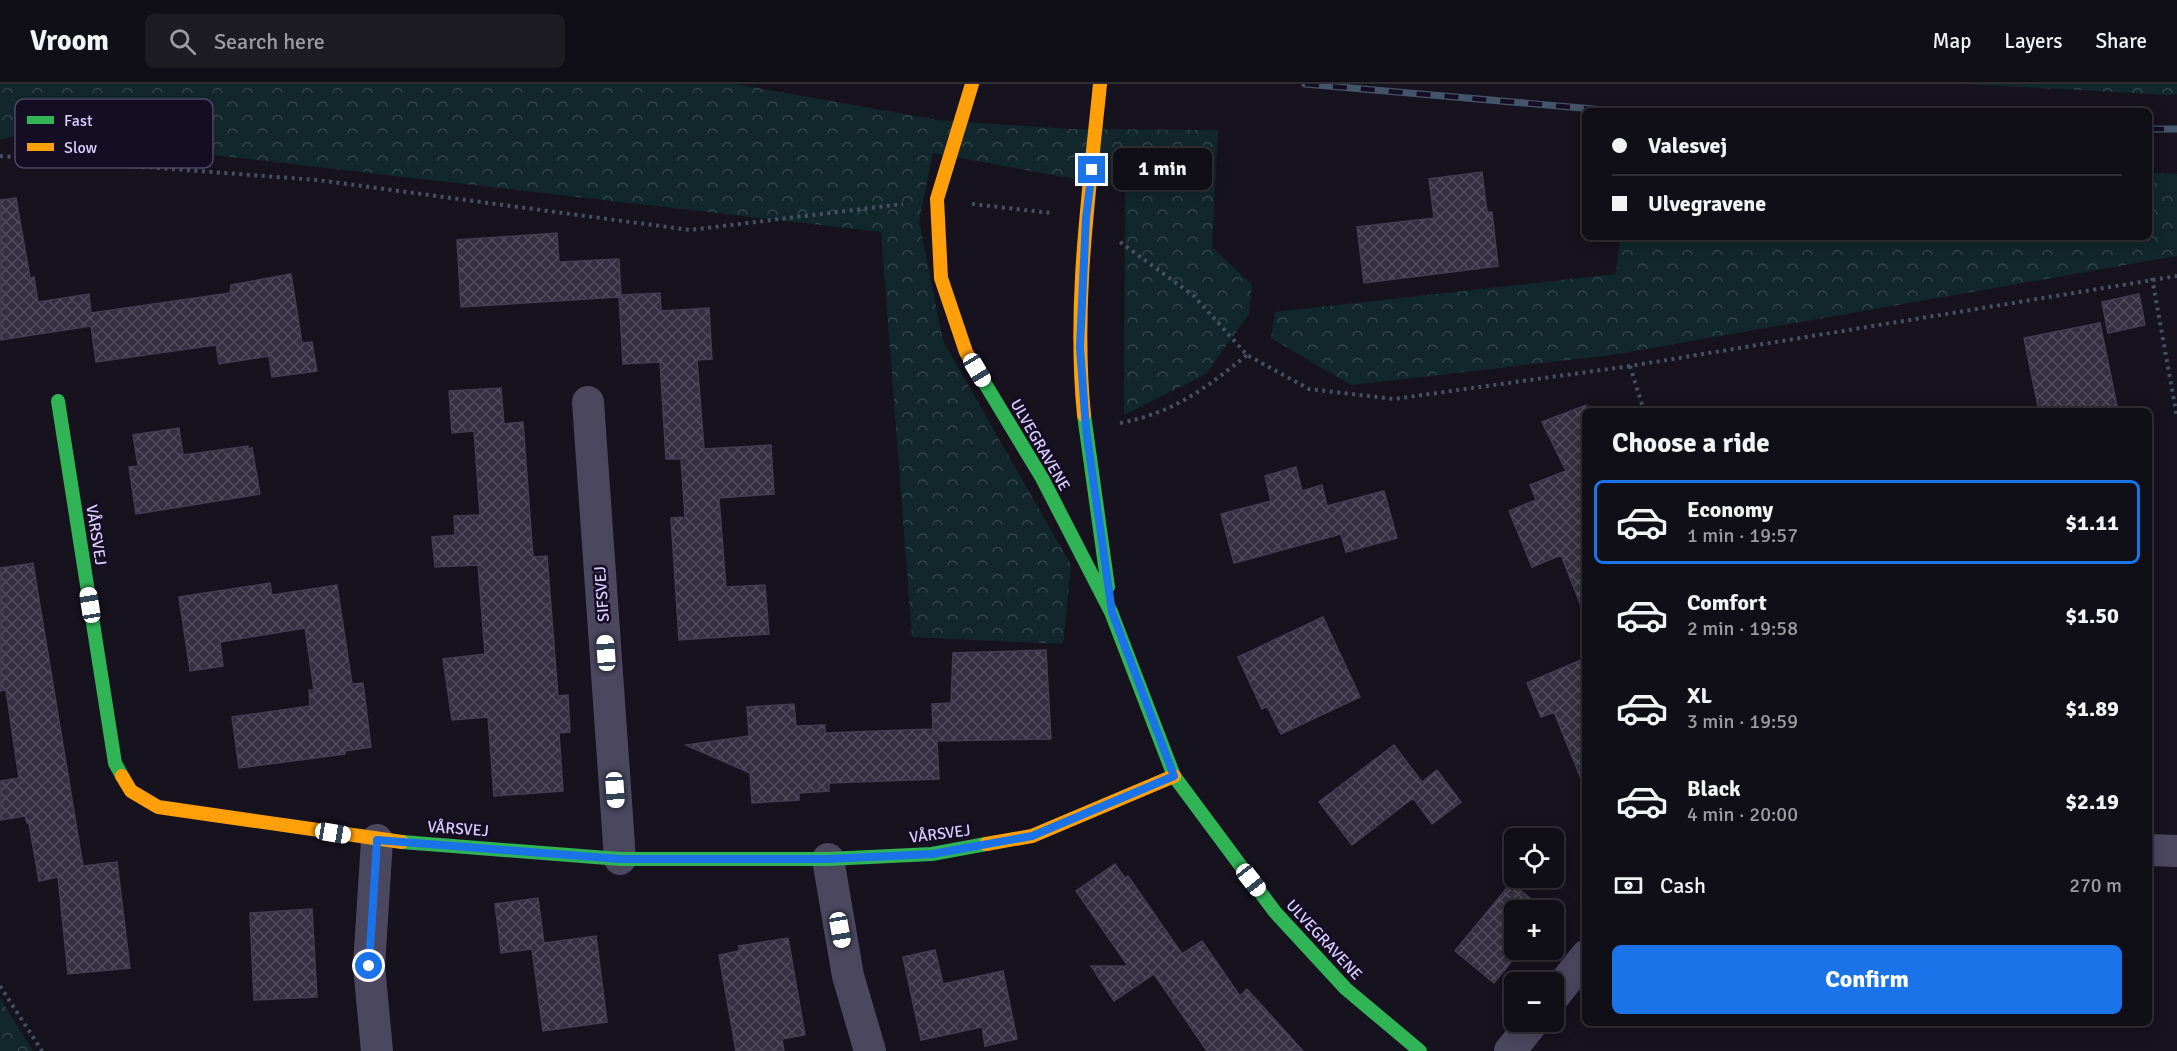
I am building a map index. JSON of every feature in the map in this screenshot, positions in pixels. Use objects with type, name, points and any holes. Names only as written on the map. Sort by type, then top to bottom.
[{"type":"street","name":"ULVEGRAVENE","points":[[972,84],[946,160],[937,200],[941,278],[966,352],[1042,478],[1112,612],[1174,776],[1275,912],[1346,989],[1420,1051]]},
{"type":"street","name":"ULVEGRAVENE","points":[[1100,84],[1080,347],[1086,429],[1112,612]]},
{"type":"street","name":"VÅRSVEJ","points":[[58,401],[115,763],[131,791],[158,807],[377,840],[620,859],[828,859],[932,854],[1032,836],[1174,776]]},
{"type":"street","name":"SIFSVEJ","points":[[588,402],[620,859]]},
{"type":"street","points":[[376,1051],[369,966],[377,840]]},
{"type":"street","points":[[2152,850],[2177,851]]},
{"type":"street","points":[[828,859],[848,976],[870,1051]]},
{"type":"street","points":[[1564,984],[1582,961]]},
{"type":"street","points":[[1510,1051],[1525,1032]]},
{"type":"path","points":[[2152,278],[2177,417]]},
{"type":"path","points":[[1086,429],[1145,418],[1200,393],[1246,355]]},
{"type":"path","points":[[1630,366],[1643,408]]},
{"type":"path","points":[[0,986],[42,1051]]},
{"type":"green space","points":[[0,84],[736,84],[938,120],[1070,129],[1218,130],[1212,247],[1252,285],[1249,314],[1206,374],[1124,415],[1125,188],[933,153],[919,221],[943,341],[1071,565],[1063,644],[912,637],[881,232],[213,155],[213,99],[15,99],[15,135],[0,140]]},
{"type":"green space","points":[[1966,84],[2177,84],[2177,94],[2169,95]]},
{"type":"green space","points":[[2152,173],[2177,174],[2177,256],[1612,355],[1351,385],[1271,338],[1275,312],[1616,274],[1620,240],[2152,240]]},
{"type":"green space","points":[[0,998],[33,1051],[0,1051]]},
{"type":"building","points":[[1482,172],[1487,212],[1492,212],[1498,266],[1364,283],[1357,227],[1434,218],[1429,179]]},
{"type":"building","points":[[16,198],[30,278],[34,277],[38,302],[89,294],[91,313],[230,293],[231,285],[291,274],[302,343],[312,342],[317,371],[272,377],[269,356],[219,364],[216,345],[96,362],[91,326],[0,340],[0,200]]},
{"type":"building","points":[[557,233],[559,262],[619,259],[621,295],[660,293],[661,311],[709,308],[712,359],[697,360],[704,449],[771,445],[774,494],[719,498],[726,587],[765,585],[769,634],[679,640],[671,518],[685,517],[681,459],[666,459],[660,362],[623,364],[619,297],[461,307],[457,240]]},
{"type":"building","points":[[2139,294],[2145,325],[2108,333],[2102,302]]},
{"type":"building","points":[[2100,323],[2117,408],[2038,408],[2024,338]]},
{"type":"building","points":[[501,388],[504,424],[523,422],[533,557],[547,556],[558,696],[568,695],[570,732],[559,733],[563,791],[494,796],[488,717],[452,720],[443,659],[485,654],[478,565],[435,567],[432,537],[455,535],[454,516],[480,515],[474,431],[452,433],[449,391]]},
{"type":"building","points":[[1586,405],[1586,408],[1582,408],[1582,608],[1561,555],[1532,567],[1509,511],[1536,500],[1530,485],[1566,471],[1542,422]]},
{"type":"building","points":[[179,428],[183,455],[248,446],[248,449],[252,448],[260,494],[136,514],[129,467],[138,466],[133,435]]},
{"type":"building","points":[[1296,467],[1302,491],[1322,485],[1327,506],[1384,491],[1397,538],[1346,552],[1341,534],[1234,563],[1221,514],[1271,501],[1265,476]]},
{"type":"building","points":[[33,563],[83,866],[117,862],[130,968],[68,974],[58,877],[39,881],[29,823],[25,816],[0,820],[0,781],[19,778],[6,690],[0,691],[0,568]]},
{"type":"building","points":[[270,583],[272,595],[337,585],[352,684],[363,683],[371,747],[345,751],[345,754],[239,768],[232,717],[310,706],[309,690],[314,690],[305,628],[220,642],[223,666],[190,671],[179,597]]},
{"type":"building","points":[[1323,617],[1360,697],[1281,734],[1267,706],[1262,709],[1238,657]]},
{"type":"building","points":[[1046,650],[1051,739],[937,741],[939,779],[829,783],[829,791],[799,793],[799,800],[752,803],[750,773],[686,745],[749,736],[747,707],[794,704],[796,726],[825,725],[825,733],[933,729],[932,704],[951,703],[953,653]]},
{"type":"building","points":[[1582,660],[1582,781],[1554,712],[1541,717],[1527,683]]},
{"type":"building","points":[[1394,745],[1422,782],[1437,770],[1461,802],[1432,824],[1413,798],[1352,845],[1319,802]]},
{"type":"building","points":[[1115,864],[1125,878],[1128,876],[1182,954],[1202,941],[1240,996],[1247,989],[1303,1051],[1207,1051],[1154,974],[1114,1001],[1091,966],[1128,966],[1076,891]]},
{"type":"building","points":[[1507,888],[1517,888],[1532,900],[1504,900],[1504,960],[1513,960],[1494,983],[1455,951]]},
{"type":"building","points":[[538,898],[544,943],[596,936],[607,1022],[543,1031],[532,949],[501,953],[495,904]]},
{"type":"building","points":[[312,909],[317,997],[254,1000],[250,913]]},
{"type":"building","points":[[788,938],[805,1035],[782,1039],[784,1051],[736,1051],[719,955],[739,951],[739,946]]},
{"type":"building","points":[[935,950],[943,984],[1003,971],[1017,1039],[985,1046],[982,1027],[921,1040],[903,957]]},
{"type":"railway","points":[[1305,84],[1582,108]]},
{"type":"railway","points":[[2152,129],[2177,129]]},
{"type":"traffic: fast","points":[[975,367],[1042,478],[1111,612],[1174,776],[1275,912],[1346,989],[1420,1051]]},
{"type":"traffic: fast","points":[[58,401],[115,763],[122,776]]},
{"type":"traffic: fast","points":[[1084,415],[1108,587]]},
{"type":"traffic: fast","points":[[402,842],[620,859],[828,859],[932,854],[986,844]]},
{"type":"traffic: slow","points":[[972,84],[937,199],[941,278],[966,352],[975,367]]},
{"type":"traffic: slow","points":[[1084,415],[1080,332],[1081,290],[1100,84]]},
{"type":"traffic: slow","points":[[122,776],[131,791],[158,807],[402,842]]},
{"type":"traffic: slow","points":[[986,844],[1032,836],[1174,776]]},
{"type":"route","points":[[369,966],[377,840],[620,859],[828,859],[932,854],[1032,836],[1174,776],[1112,612],[1086,429],[1080,347],[1086,218],[1092,170]]}]
